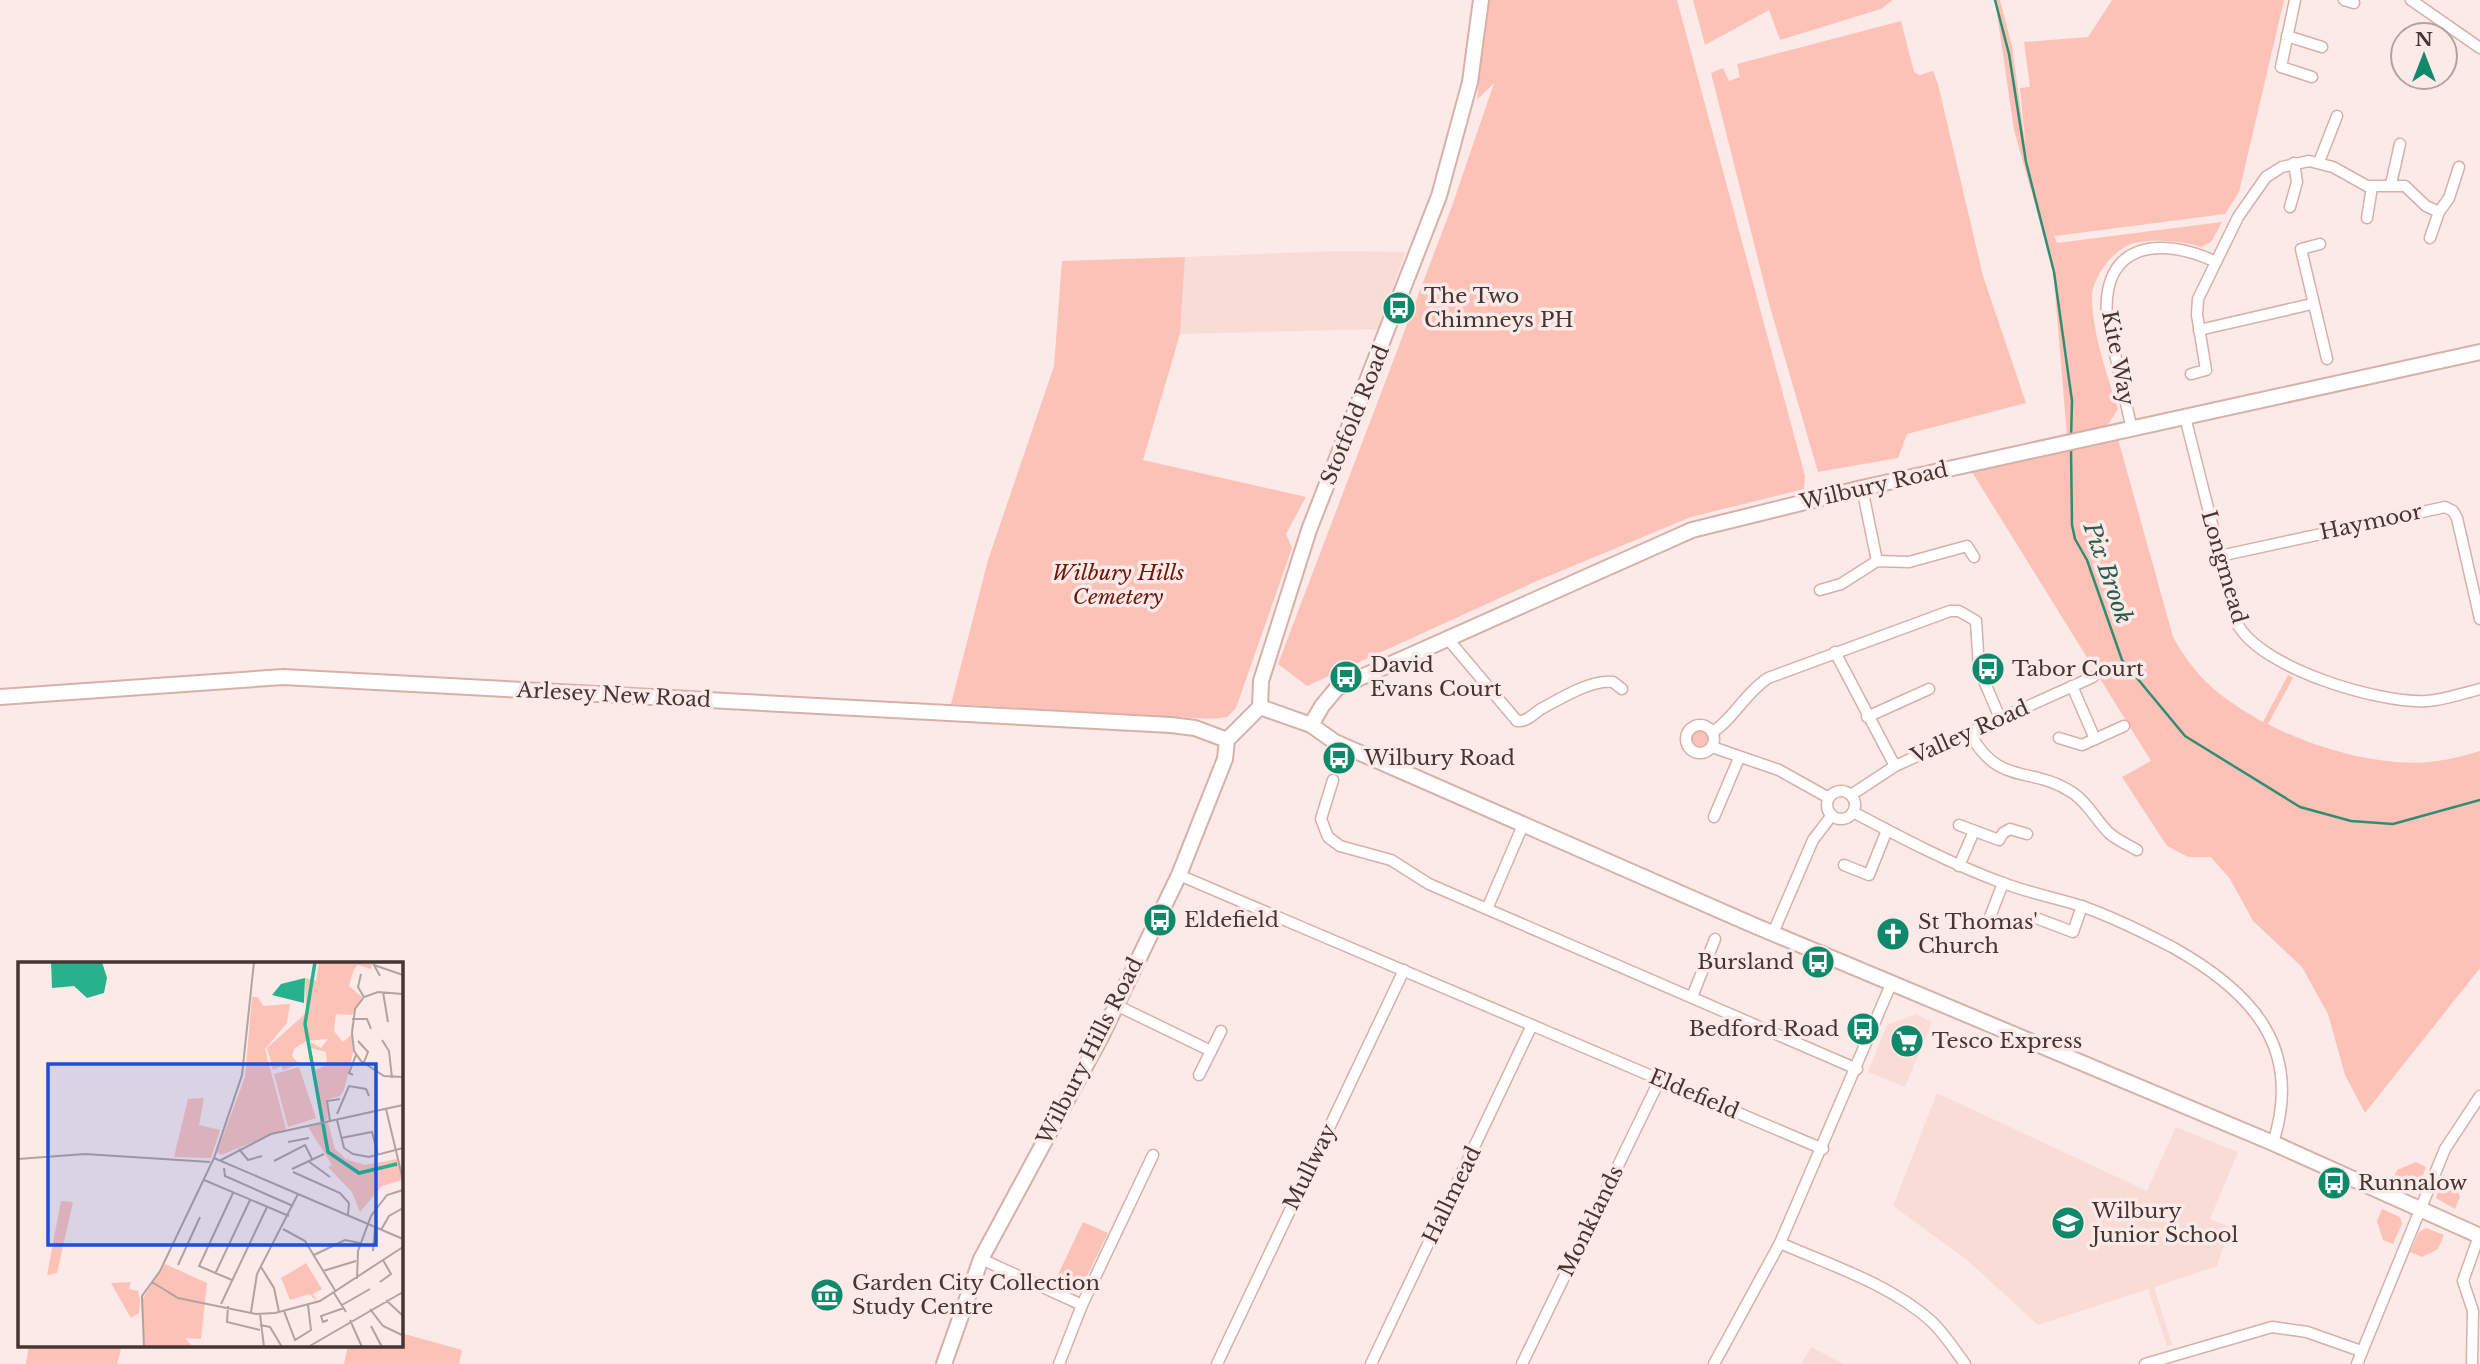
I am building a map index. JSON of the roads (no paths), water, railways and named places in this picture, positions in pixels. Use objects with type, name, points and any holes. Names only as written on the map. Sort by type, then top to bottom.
[{"type":"street","name":"Stotfold Road","points":[[1260,708],[1261,681],[1309,530],[1439,196],[1470,82],[1481,0]]},
{"type":"street","points":[[2295,0],[2281,67],[2312,77]]},
{"type":"street","points":[[2411,0],[2480,48]]},
{"type":"street","points":[[2287,36],[2322,47]]},
{"type":"street","points":[[2319,162],[2337,116]]},
{"type":"street","points":[[2391,184],[2400,144]]},
{"type":"street","points":[[2191,374],[2206,370],[2199,330],[2198,299],[2214,261],[2261,182],[2282,167],[2294,163],[2319,162],[2372,187],[2391,184],[2404,186],[2426,206],[2439,212]]},
{"type":"street","points":[[2290,207],[2297,182],[2294,163]]},
{"type":"street","points":[[2430,238],[2439,212],[2449,198],[2459,167]]},
{"type":"street","points":[[2367,218],[2372,187]]},
{"type":"street","points":[[2319,244],[2301,249],[2326,359]]},
{"type":"street","name":"Kite Way","points":[[2132,429],[2107,318],[2111,279],[2125,261],[2151,246],[2178,248],[2214,261]]},
{"type":"street","points":[[2199,330],[2312,304]]},
{"type":"street","name":"Wilbury Road","points":[[1311,725],[1337,688],[1692,530],[1862,488],[2480,352]]},
{"type":"street","name":"Longmead","points":[[2185,417],[2237,623],[2244,635],[2296,668],[2339,686],[2430,701],[2480,689]]},
{"type":"street","points":[[1862,488],[1877,561]]},
{"type":"street","name":"Haymoor","points":[[2220,556],[2445,507],[2453,511],[2457,518],[2480,619]]},
{"type":"street","points":[[1819,590],[1841,584],[1877,561],[1909,562],[1967,546],[1974,557]]},
{"type":"street","points":[[1712,732],[1723,726],[1737,706],[1759,684],[1779,672],[1950,611],[1969,615],[1976,621],[1979,669],[2000,718]]},
{"type":"street","points":[[1447,638],[1517,721],[1524,721],[1545,707],[1601,682],[1613,682],[1622,689]]},
{"type":"street","points":[[1835,652],[1895,766]]},
{"type":"street","name":"Arlesey New Road","points":[[0,697],[283,677],[1171,725],[1195,728],[1227,740]]},
{"type":"street","name":"Valley Road","points":[[1851,795],[1895,766],[2093,677]]},
{"type":"street","points":[[2072,686],[2095,739]]},
{"type":"street","points":[[1867,717],[1929,689]]},
{"type":"street","points":[[1227,740],[1260,708],[1311,725],[1335,743],[1773,933],[2273,1143],[2480,1236],[2463,1281],[2473,1311],[2472,1364]]},
{"type":"street","points":[[1697,725],[1707,726],[1712,732],[1712,747],[1704,753],[1690,750],[1685,740],[1687,732],[1697,725]]},
{"type":"street","points":[[2059,738],[2082,745],[2124,726]]},
{"type":"street","points":[[1969,732],[1978,749],[1998,767],[2068,790],[2081,799],[2110,834],[2137,850]]},
{"type":"street","name":"Wilbury Hills Road","points":[[944,1364],[981,1259],[1116,1005],[1179,875],[1225,759],[1227,740]]},
{"type":"street","points":[[1712,747],[1779,770],[1829,798]]},
{"type":"street","points":[[1714,817],[1739,758]]},
{"type":"street","points":[[1333,780],[1321,819],[1328,837],[1333,842],[1391,860],[1429,884],[1857,1069]]},
{"type":"street","points":[[1839,792],[1851,795],[1855,803],[1853,812],[1843,818],[1832,815],[1828,807],[1829,798],[1839,792]]},
{"type":"street","points":[[1853,812],[1959,866],[2003,883],[2129,923],[2211,969],[2251,1005],[2266,1028],[2282,1071],[2281,1118],[2273,1143]]},
{"type":"street","points":[[1773,933],[1813,840],[1832,815]]},
{"type":"street","points":[[1488,909],[1523,825]]},
{"type":"street","points":[[1959,825],[1999,840],[2003,833],[2010,829],[2027,834]]},
{"type":"street","points":[[1844,865],[1869,875],[1887,830]]},
{"type":"street","points":[[1959,866],[1974,831]]},
{"type":"street","name":"Eldefield","points":[[1179,875],[1823,1149]]},
{"type":"street","points":[[1990,917],[2003,883]]},
{"type":"street","points":[[2035,918],[2073,932],[2082,906]]},
{"type":"street","points":[[1692,997],[1715,939]]},
{"type":"street","name":"Mullway","points":[[1217,1364],[1404,970]]},
{"type":"street","points":[[1714,1364],[1780,1244],[1823,1149],[1892,982]]},
{"type":"street","points":[[1116,1005],[1211,1051]]},
{"type":"street","name":"Hallmead","points":[[1371,1364],[1532,1025]]},
{"type":"street","points":[[1199,1075],[1221,1031]]},
{"type":"street","name":"Monklands","points":[[1522,1364],[1660,1079]]},
{"type":"street","points":[[2357,1364],[2445,1149],[2480,1096]]},
{"type":"street","points":[[1059,1364],[1082,1305],[1153,1156]]},
{"type":"street","points":[[1780,1244],[1886,1291],[1910,1305],[1931,1321],[1965,1364]]},
{"type":"street","points":[[981,1259],[1082,1305]]},
{"type":"street","points":[[2144,1364],[2272,1327],[2307,1332],[2361,1351]]},
{"type":"waterway","name":"Pix Brook","points":[[1995,0],[2009,54],[2026,162],[2054,272],[2072,401],[2071,438]]},
{"type":"waterway","name":"Pix Brook","points":[[2071,448],[2072,525],[2075,539],[2087,560],[2122,660],[2185,736],[2300,807],[2351,821],[2393,824],[2480,800]]},
{"type":"place","name":"The Two Chimneys PH","points":[[1399,308]]},
{"type":"place","name":"Tabor Court","points":[[1988,669]]},
{"type":"place","name":"David Evans Court","points":[[1346,677]]},
{"type":"place","name":"Wilbury Road","points":[[1339,758]]},
{"type":"place","name":"Eldefield","points":[[1160,920]]},
{"type":"place","name":"St Thomas' Church","points":[[1893,934]]},
{"type":"place","name":"Bursland","points":[[1818,962]]},
{"type":"place","name":"Bedford Road","points":[[1863,1029]]},
{"type":"place","name":"Tesco Express","points":[[1907,1041]]},
{"type":"place","name":"Runnalow","points":[[2334,1183]]},
{"type":"place","name":"Wilbury Junior School","points":[[2068,1223]]},
{"type":"place","name":"Garden City Collection Study Centre","points":[[827,1295]]},
{"type":"park label","name":"Wilbury Hills Cemetery","points":[[1118,585]]}]
